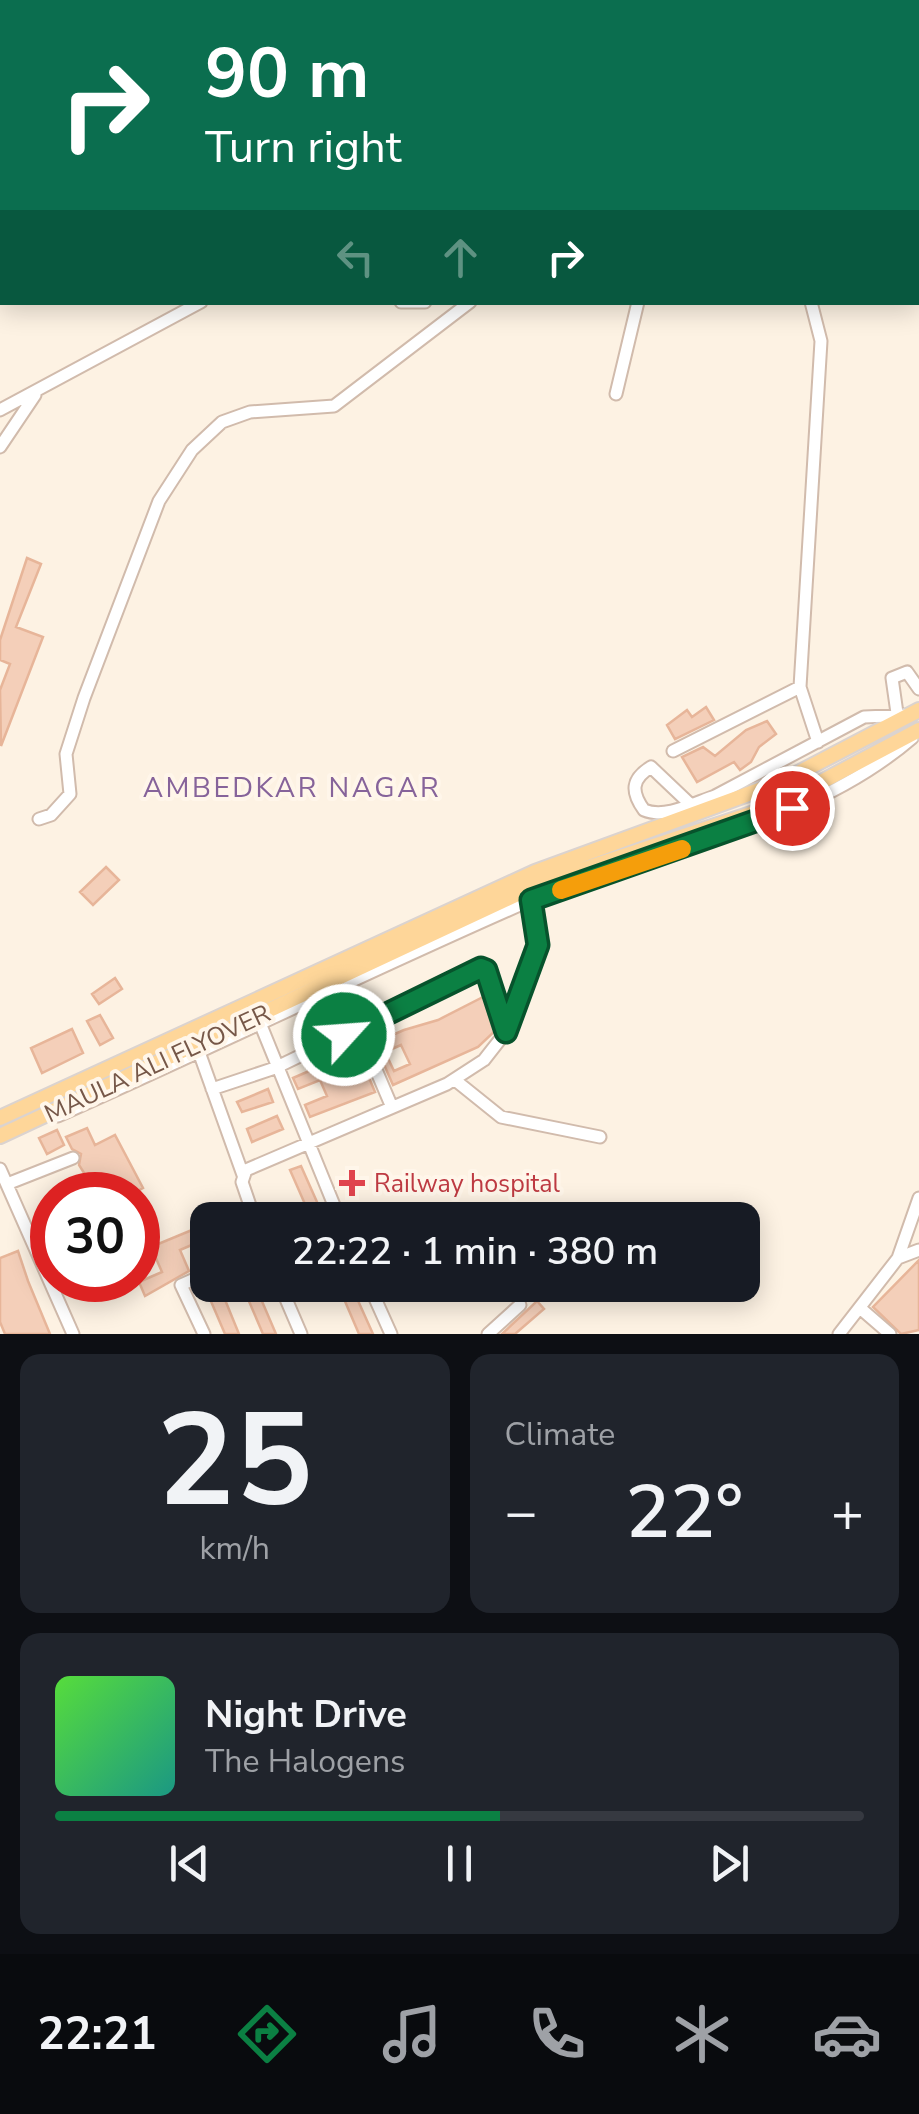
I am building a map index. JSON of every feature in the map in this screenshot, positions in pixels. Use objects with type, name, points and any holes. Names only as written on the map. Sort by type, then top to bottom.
[{"type":"main road","name":"MAULA ALI FLYOVER","points":[[0,1118],[534,872],[782,782],[909,713]]},
{"type":"main road","name":"MAULA ALI FLYOVER","points":[[0,1139],[539,884],[778,805],[919,731]]},
{"type":"street","points":[[0,410],[35,395],[196,305]]},
{"type":"street","points":[[38,819],[51,816],[70,794],[66,754],[84,698],[160,501],[192,450],[222,422],[250,412],[334,406],[466,305]]},
{"type":"street","points":[[616,394],[637,305]]},
{"type":"street","points":[[812,305],[821,341],[800,687],[818,742]]},
{"type":"street","points":[[0,447],[35,395]]},
{"type":"street","points":[[690,804],[650,767],[638,774],[634,792],[644,810],[660,814],[715,796],[864,717],[909,713],[892,678],[908,672],[919,689]]},
{"type":"street","points":[[674,751],[800,687]]},
{"type":"street","points":[[0,1139],[531,900],[792,808],[850,782],[919,731]]},
{"type":"street","points":[[243,1175],[252,1166],[305,1141],[455,1080],[484,1060],[506,1032],[538,945],[531,900]]},
{"type":"street","points":[[212,1089],[275,1068],[481,968],[486,970],[506,1032]]},
{"type":"street","points":[[260,1023],[332,1202]]},
{"type":"street","points":[[199,1052],[250,1202]]},
{"type":"street","points":[[371,1058],[392,1106]]},
{"type":"street","points":[[455,1080],[502,1117],[600,1137]]},
{"type":"street","points":[[7,1184],[72,1158]]},
{"type":"street","points":[[0,1169],[73,1334]]},
{"type":"street","points":[[839,1334],[898,1258],[919,1198]]},
{"type":"street","points":[[898,1258],[919,1250]]},
{"type":"street","points":[[190,1282],[182,1285],[204,1334]]},
{"type":"street","points":[[287,1302],[301,1334]]},
{"type":"street","points":[[377,1302],[391,1334]]},
{"type":"street","points":[[488,1334],[520,1304]]},
{"type":"street","points":[[860,1308],[890,1334]]},
{"type":"building","points":[[27,558],[41,564],[16,627],[43,637],[1,746],[0,690],[10,664],[0,660],[0,640]]},
{"type":"building","points":[[706,707],[714,720],[675,739],[667,725],[687,710],[692,717]]},
{"type":"building","points":[[767,721],[776,734],[759,747],[751,762],[740,770],[734,762],[697,782],[682,757],[703,747],[715,756],[746,730]]},
{"type":"building","points":[[106,867],[119,880],[93,905],[80,892]]},
{"type":"building","points":[[115,978],[122,989],[99,1004],[92,994]]},
{"type":"building","points":[[485,996],[496,1030],[478,1047],[393,1085],[379,1053],[368,1049],[362,1061],[375,1092],[310,1117],[305,1105],[327,1096],[320,1080],[298,1089],[293,1078],[404,1030],[438,1020]],"holes":[[[401,1045],[410,1064],[394,1071],[385,1052]]]},
{"type":"building","points":[[100,1015],[113,1038],[100,1045],[87,1021]]},
{"type":"building","points":[[72,1029],[83,1053],[42,1073],[31,1048]]},
{"type":"building","points":[[268,1089],[273,1102],[242,1112],[237,1102]]},
{"type":"building","points":[[277,1116],[283,1129],[252,1142],[247,1129]]},
{"type":"building","points":[[87,1128],[95,1145],[115,1135],[135,1172],[83,1172],[79,1165],[81,1154],[72,1149],[66,1137]]},
{"type":"building","points":[[57,1130],[64,1145],[47,1154],[39,1138]]},
{"type":"building","points":[[301,1166],[317,1202],[304,1202],[290,1170]]},
{"type":"building","points":[[190,1231],[190,1246],[180,1250],[189,1271],[160,1287],[162,1272],[160,1243]]},
{"type":"building","points":[[18,1251],[30,1286],[30,1302],[37,1302],[50,1334],[5,1334],[0,1322],[0,1258]]},
{"type":"building","points":[[919,1260],[919,1330],[901,1334],[873,1307]]},
{"type":"building","points":[[211,1302],[226,1302],[239,1334],[225,1334]]},
{"type":"building","points":[[249,1302],[262,1302],[276,1334],[263,1334]]},
{"type":"building","points":[[345,1302],[359,1302],[373,1334],[359,1334]]},
{"type":"building","points":[[536,1302],[544,1309],[515,1334],[502,1334]]},
{"type":"slow traffic","points":[[561,890],[682,849]]},
{"type":"place","name":"Railway hospital","points":[[352,1183]]},
{"type":"district","name":"AMBEDKAR NAGAR","points":[[292,787]]},
{"type":"route","points":[[344,1035],[481,968],[486,970],[506,1032],[525,990],[538,945],[531,900],[740,830],[792,808]]}]
